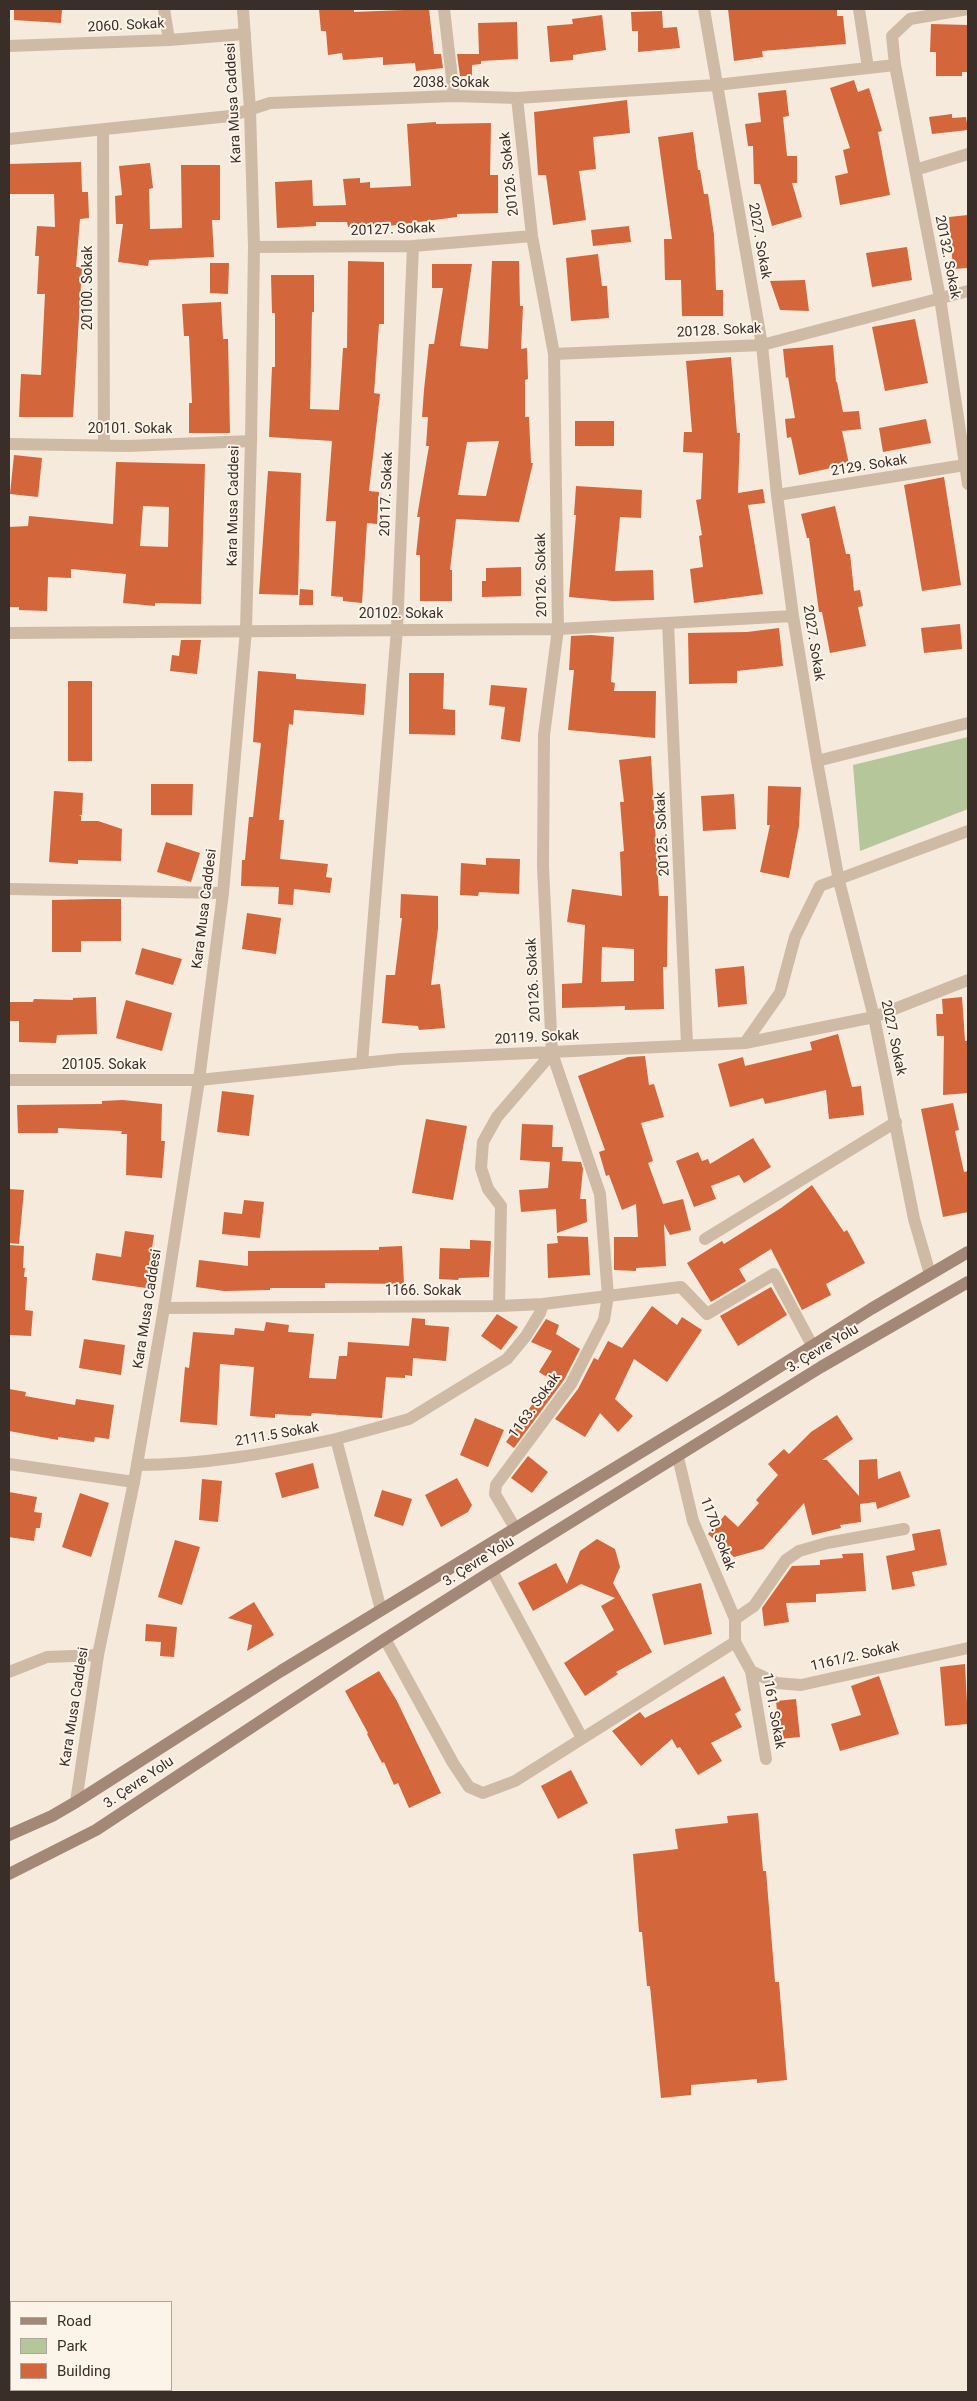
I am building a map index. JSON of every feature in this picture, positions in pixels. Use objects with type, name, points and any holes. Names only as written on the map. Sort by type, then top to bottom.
[{"type":"main road","name":"3. Çevre Yolu","points":[[9,1835],[52,1816],[76,1802],[381,1610],[968,1252]]},
{"type":"main road","name":"3. Çevre Yolu","points":[[9,1874],[96,1830],[385,1639],[492,1571],[821,1367],[968,1282]]},
{"type":"street","points":[[164,9],[170,40]]},
{"type":"street","name":"Kara Musa Caddesi","points":[[76,1802],[98,1655],[134,1482],[164,1308],[199,1080],[224,893],[246,630],[251,441],[254,247],[250,110],[243,9]]},
{"type":"street","points":[[444,9],[454,96]]},
{"type":"street","name":"2027. Sokak","points":[[704,9],[762,345],[777,496],[793,616],[816,761],[839,881],[874,1017],[914,1219],[930,1274]]},
{"type":"street","points":[[859,9],[868,68]]},
{"type":"street","name":"20132. Sokak","points":[[968,10],[910,18],[892,36],[895,65],[940,298],[968,484]]},
{"type":"street","name":"2060. Sokak","points":[[9,46],[170,40],[245,34]]},
{"type":"street","name":"2038. Sokak","points":[[9,140],[230,116],[270,103],[454,96],[517,98],[716,85],[895,65]]},
{"type":"street","name":"20126. Sokak","points":[[517,98],[532,236],[554,354],[558,629],[544,735],[543,867],[552,1053],[600,1194],[608,1296]]},
{"type":"street","name":"20100. Sokak","points":[[102,130],[104,445]]},
{"type":"street","points":[[915,170],[968,154]]},
{"type":"street","name":"20127. Sokak","points":[[254,247],[413,246],[532,236]]},
{"type":"street","name":"20117. Sokak","points":[[362,1063],[397,628],[413,246]]},
{"type":"street","name":"20128. Sokak","points":[[554,354],[762,345],[968,291]]},
{"type":"street","name":"20101. Sokak","points":[[9,444],[128,446],[251,441]]},
{"type":"street","name":"2129. Sokak","points":[[777,496],[965,466]]},
{"type":"street","name":"20102. Sokak","points":[[9,633],[397,628],[558,629],[793,616]]},
{"type":"street","name":"20125. Sokak","points":[[668,623],[687,1044]]},
{"type":"street","points":[[816,761],[968,723]]},
{"type":"street","points":[[745,1043],[780,993],[795,937],[820,886],[839,881],[968,831]]},
{"type":"street","points":[[9,889],[224,893]]},
{"type":"street","name":"20119. Sokak","points":[[199,1080],[401,1059],[552,1053],[687,1044],[745,1043],[874,1017],[968,980]]},
{"type":"street","points":[[499,1306],[502,1206],[488,1189],[481,1168],[483,1142],[498,1117],[552,1053]]},
{"type":"street","name":"20105. Sokak","points":[[9,1080],[199,1080]]},
{"type":"street","points":[[705,1239],[896,1122]]},
{"type":"street","name":"1166. Sokak","points":[[164,1308],[499,1306],[543,1304],[682,1287],[707,1314],[774,1274],[813,1346]]},
{"type":"street","name":"1163. Sokak","points":[[515,1528],[495,1494],[496,1484],[571,1384],[604,1320],[608,1296]]},
{"type":"street","points":[[336,1439],[408,1419],[507,1359],[526,1336],[540,1313],[543,1304]]},
{"type":"street","name":"2111.5 Sokak","points":[[137,1465],[178,1465],[274,1452],[336,1439],[381,1610]]},
{"type":"street","name":"1170. Sokak","points":[[678,1457],[693,1521],[735,1619]]},
{"type":"street","points":[[9,1464],[134,1482]]},
{"type":"street","points":[[385,1639],[453,1763],[469,1787],[483,1793],[515,1781],[735,1642],[735,1619],[754,1606],[786,1560],[799,1551],[827,1543],[904,1529]]},
{"type":"street","points":[[492,1571],[582,1738]]},
{"type":"street","name":"1161. Sokak","points":[[735,1642],[751,1671],[766,1759]]},
{"type":"street","name":"1161/2. Sokak","points":[[751,1671],[776,1683],[801,1685],[968,1648]]},
{"type":"street","points":[[9,1672],[47,1657],[98,1655]]},
{"type":"green space","points":[[968,737],[968,809],[860,851],[853,765]]},
{"type":"building","points":[[14,9],[62,9],[61,23],[14,20]]},
{"type":"building","points":[[319,9],[354,9],[354,12],[429,9],[434,54],[441,54],[443,68],[416,71],[415,63],[383,65],[383,57],[343,60],[342,53],[328,55],[326,31],[321,31]]},
{"type":"building","points":[[728,9],[837,9],[837,16],[843,16],[846,44],[762,51],[763,57],[734,61]]},
{"type":"building","points":[[662,11],[663,28],[677,27],[680,48],[638,52],[638,31],[632,31],[631,12]]},
{"type":"building","points":[[602,15],[606,50],[573,55],[573,60],[550,62],[547,26],[573,24],[572,19]]},
{"type":"building","points":[[517,22],[518,59],[481,61],[481,64],[472,65],[472,76],[460,76],[457,54],[479,54],[478,23]]},
{"type":"building","points":[[931,24],[968,25],[968,72],[962,72],[962,76],[936,76],[936,52],[930,52]]},
{"type":"building","points":[[854,80],[858,92],[869,88],[882,131],[878,132],[890,195],[840,205],[835,176],[848,173],[843,150],[850,148],[830,88]]},
{"type":"building","points":[[786,90],[789,116],[783,117],[787,156],[797,156],[797,183],[792,183],[802,217],[772,226],[760,184],[754,184],[753,146],[748,146],[745,124],[761,122],[758,93]]},
{"type":"building","points":[[627,100],[630,133],[593,137],[596,169],[579,171],[586,220],[553,225],[546,175],[538,175],[534,112]]},
{"type":"building","points":[[952,114],[952,118],[966,117],[968,130],[932,134],[929,117]]},
{"type":"building","points":[[436,122],[436,124],[491,123],[490,175],[498,175],[498,213],[457,214],[457,217],[388,226],[388,223],[348,227],[347,222],[316,222],[316,226],[277,228],[275,182],[312,180],[313,206],[346,205],[343,179],[360,178],[360,183],[370,182],[370,188],[411,186],[407,124]]},
{"type":"building","points":[[693,132],[698,170],[700,170],[704,194],[708,194],[714,235],[716,290],[723,290],[723,316],[682,316],[681,280],[665,280],[664,239],[672,239],[658,137]]},
{"type":"building","points":[[81,162],[82,192],[88,192],[89,218],[80,219],[76,267],[82,267],[73,417],[19,417],[21,374],[41,375],[45,294],[37,294],[39,256],[35,256],[37,226],[55,227],[54,194],[9,194],[9,164]]},
{"type":"building","points":[[150,163],[153,188],[149,189],[150,229],[182,228],[181,165],[220,165],[220,220],[212,220],[214,257],[149,260],[148,266],[118,262],[123,224],[116,224],[115,196],[122,195],[119,166]]},
{"type":"building","points":[[968,215],[968,268],[953,269],[949,217]]},
{"type":"building","points":[[629,226],[631,242],[593,246],[591,230]]},
{"type":"building","points":[[907,247],[912,280],[872,287],[866,253]]},
{"type":"building","points":[[598,254],[602,286],[607,286],[609,318],[571,321],[566,258]]},
{"type":"building","points":[[348,261],[384,262],[384,324],[379,324],[374,393],[380,394],[369,491],[379,492],[377,524],[367,523],[362,603],[343,601],[343,597],[331,596],[336,521],[326,521],[332,441],[269,437],[272,367],[275,367],[275,313],[272,313],[271,275],[314,275],[310,409],[339,410],[343,348],[347,348]]},
{"type":"building","points":[[492,261],[519,261],[520,306],[523,306],[521,349],[527,348],[528,379],[525,380],[525,417],[529,417],[531,463],[533,463],[519,522],[456,519],[450,570],[452,570],[452,601],[420,601],[420,555],[416,555],[420,517],[417,517],[429,446],[426,446],[428,417],[422,417],[429,344],[434,344],[443,288],[432,288],[432,264],[472,264],[460,346],[488,349]],"holes":[[[499,441],[486,496],[458,495],[467,442]]]},
{"type":"building","points":[[210,263],[229,263],[228,294],[210,293]]},
{"type":"building","points":[[805,280],[809,311],[780,310],[770,281]]},
{"type":"building","points":[[221,302],[223,339],[228,339],[230,433],[189,433],[189,403],[192,403],[189,336],[184,336],[182,304]]},
{"type":"building","points":[[915,319],[928,383],[885,391],[872,327]]},
{"type":"building","points":[[833,345],[836,382],[843,412],[859,411],[861,429],[842,431],[849,464],[799,475],[791,437],[787,438],[785,419],[795,418],[788,377],[786,378],[783,349]]},
{"type":"building","points":[[731,357],[737,433],[740,433],[738,493],[763,489],[765,503],[748,505],[763,594],[694,603],[690,569],[703,567],[699,536],[702,535],[696,500],[701,499],[703,453],[683,452],[684,432],[692,432],[686,361]]},
{"type":"building","points":[[926,419],[931,443],[883,452],[879,428]]},
{"type":"building","points":[[575,421],[614,421],[614,446],[575,446]]},
{"type":"building","points":[[14,455],[42,458],[38,497],[10,494]]},
{"type":"building","points":[[116,462],[205,464],[201,604],[155,603],[155,606],[123,603],[126,574],[71,569],[71,578],[48,577],[47,611],[19,610],[19,607],[9,607],[9,527],[28,526],[29,516],[113,524]],"holes":[[[143,506],[169,507],[168,547],[140,546]]]},
{"type":"building","points":[[268,471],[301,473],[298,595],[259,594]]},
{"type":"building","points":[[944,477],[961,585],[922,591],[904,485]]},
{"type":"building","points":[[576,486],[642,490],[641,518],[620,517],[615,571],[653,570],[654,600],[613,601],[569,597],[576,515],[574,515]]},
{"type":"building","points":[[835,506],[846,554],[850,554],[854,591],[860,590],[863,606],[858,607],[866,646],[830,653],[822,612],[819,612],[809,538],[807,538],[801,514]]},
{"type":"building","points":[[521,567],[521,596],[482,597],[482,581],[486,581],[486,568]]},
{"type":"building","points":[[300,589],[313,590],[313,605],[299,605]]},
{"type":"building","points":[[960,624],[962,649],[924,653],[921,628]]},
{"type":"building","points":[[779,628],[783,666],[737,671],[737,683],[689,684],[688,633],[747,632]]},
{"type":"building","points":[[571,636],[614,637],[611,682],[615,683],[614,691],[656,691],[655,738],[568,730],[574,670],[569,670]]},
{"type":"building","points":[[181,640],[201,640],[197,674],[170,671],[172,655],[179,656]]},
{"type":"building","points":[[258,671],[296,674],[296,679],[366,684],[364,715],[294,710],[293,725],[289,724],[279,820],[284,820],[280,859],[328,864],[326,877],[332,878],[330,893],[294,889],[293,905],[278,904],[279,887],[241,886],[242,860],[245,860],[249,817],[253,817],[261,743],[253,742]]},
{"type":"building","points":[[409,673],[444,673],[443,709],[455,710],[455,735],[409,734]]},
{"type":"building","points":[[68,681],[92,681],[92,761],[68,761]]},
{"type":"building","points":[[491,685],[527,688],[520,742],[501,739],[505,707],[489,705]]},
{"type":"building","points":[[651,756],[659,896],[668,896],[667,967],[663,967],[664,1009],[625,1010],[625,1006],[562,1008],[562,984],[582,983],[585,925],[567,922],[572,889],[622,896],[620,852],[624,851],[620,802],[624,802],[619,760]],"holes":[[[602,947],[634,949],[634,981],[601,982]]]},
{"type":"building","points":[[151,784],[193,784],[192,815],[151,815]]},
{"type":"building","points":[[768,786],[801,787],[799,826],[789,878],[760,872],[770,825],[767,825]]},
{"type":"building","points":[[54,791],[83,793],[82,815],[79,815],[81,816],[81,821],[98,821],[122,829],[121,861],[78,860],[78,864],[49,862]]},
{"type":"building","points":[[734,794],[736,829],[703,831],[701,796]]},
{"type":"building","points":[[166,842],[200,853],[191,882],[157,872]]},
{"type":"building","points":[[486,858],[520,859],[519,894],[479,892],[478,896],[460,895],[461,863],[486,865]]},
{"type":"building","points":[[401,894],[438,896],[438,928],[431,985],[440,984],[445,1028],[419,1030],[418,1026],[382,1023],[386,975],[395,975],[402,918],[400,918]]},
{"type":"building","points":[[121,899],[121,941],[81,941],[81,952],[52,952],[52,900]]},
{"type":"building","points":[[247,913],[281,918],[276,954],[242,949]]},
{"type":"building","points":[[142,948],[182,959],[173,985],[135,974]]},
{"type":"building","points":[[744,966],[747,1004],[718,1007],[715,969]]},
{"type":"building","points":[[96,997],[97,1034],[57,1035],[56,1043],[19,1042],[19,1021],[9,1021],[9,1002],[33,1002],[34,999],[73,1000],[73,998]]},
{"type":"building","points":[[962,997],[965,1041],[968,1041],[968,1093],[943,1095],[944,1036],[937,1036],[936,1014],[943,1014],[942,999]]},
{"type":"building","points":[[126,1000],[172,1013],[162,1051],[116,1038]]},
{"type":"building","points":[[838,1034],[852,1087],[861,1086],[864,1115],[829,1119],[826,1090],[765,1104],[763,1098],[730,1107],[718,1064],[743,1057],[745,1066],[812,1050],[810,1042]]},
{"type":"building","points":[[645,1056],[649,1085],[654,1084],[664,1117],[641,1123],[653,1161],[648,1163],[663,1204],[683,1199],[691,1230],[670,1235],[664,1224],[666,1266],[636,1268],[636,1271],[614,1270],[614,1237],[638,1237],[636,1204],[622,1210],[609,1175],[606,1176],[599,1152],[605,1150],[578,1076],[628,1057]]},
{"type":"building","points":[[222,1091],[254,1095],[249,1136],[217,1132]]},
{"type":"building","points":[[123,1100],[162,1104],[161,1141],[165,1141],[162,1178],[126,1175],[127,1134],[121,1134],[122,1131],[58,1128],[58,1133],[18,1133],[17,1105],[102,1104],[102,1101]]},
{"type":"building","points":[[953,1103],[959,1130],[955,1131],[964,1172],[968,1171],[968,1212],[943,1217],[921,1109]]},
{"type":"building","points":[[426,1119],[467,1126],[453,1200],[412,1193]]},
{"type":"building","points":[[522,1124],[553,1125],[552,1147],[563,1147],[562,1161],[581,1162],[583,1169],[580,1199],[586,1199],[587,1222],[557,1233],[556,1209],[521,1212],[519,1190],[548,1188],[550,1162],[520,1160]]},
{"type":"building","points":[[753,1138],[771,1167],[744,1183],[739,1175],[711,1186],[716,1199],[694,1207],[676,1161],[698,1152],[702,1161],[708,1159],[710,1164]]},
{"type":"building","points":[[812,1185],[844,1232],[847,1230],[865,1263],[826,1284],[831,1295],[802,1310],[771,1249],[739,1269],[746,1281],[711,1302],[687,1263],[722,1241],[724,1244],[781,1208]]},
{"type":"building","points":[[9,1189],[24,1190],[19,1244],[9,1243]]},
{"type":"building","points":[[244,1200],[264,1202],[260,1238],[222,1234],[224,1212],[242,1214]]},
{"type":"building","points":[[125,1231],[154,1235],[146,1288],[92,1280],[96,1253],[121,1257]]},
{"type":"building","points":[[557,1236],[588,1237],[590,1275],[548,1278],[547,1244],[558,1243]]},
{"type":"building","points":[[470,1240],[491,1241],[489,1277],[459,1278],[458,1280],[439,1279],[440,1248],[470,1249]]},
{"type":"building","points":[[9,1245],[24,1246],[23,1268],[25,1268],[24,1277],[27,1277],[25,1310],[33,1311],[31,1336],[9,1335]]},
{"type":"building","points":[[402,1246],[404,1284],[325,1283],[325,1288],[270,1288],[270,1290],[224,1291],[196,1287],[199,1260],[248,1266],[248,1251],[379,1250],[379,1247]]},
{"type":"building","points":[[771,1287],[787,1315],[738,1346],[720,1316]]},
{"type":"building","points":[[652,1306],[677,1325],[682,1317],[702,1330],[667,1382],[634,1359],[615,1399],[633,1416],[618,1432],[600,1413],[585,1437],[555,1419],[578,1389],[594,1358],[598,1360],[608,1341],[622,1348]]},
{"type":"building","points":[[497,1314],[518,1327],[501,1350],[481,1336]]},
{"type":"building","points":[[412,1318],[425,1319],[425,1325],[449,1327],[446,1361],[413,1358],[412,1376],[405,1375],[405,1378],[386,1377],[382,1418],[312,1413],[311,1416],[275,1414],[275,1418],[250,1416],[254,1367],[220,1364],[217,1425],[180,1422],[185,1367],[189,1368],[193,1332],[234,1335],[235,1328],[264,1331],[266,1322],[289,1325],[288,1332],[314,1334],[309,1378],[336,1379],[339,1356],[347,1356],[348,1342],[409,1346]]},
{"type":"building","points":[[546,1319],[559,1325],[556,1334],[580,1349],[564,1380],[514,1448],[506,1442],[550,1379],[539,1372],[552,1351],[531,1342]]},
{"type":"building","points":[[84,1339],[125,1345],[121,1375],[79,1368]]},
{"type":"building","points":[[9,1389],[26,1392],[25,1396],[75,1405],[76,1399],[114,1405],[109,1439],[95,1437],[94,1442],[58,1437],[58,1440],[9,1431]]},
{"type":"building","points":[[837,1415],[853,1439],[822,1460],[827,1460],[859,1496],[859,1460],[877,1459],[878,1479],[900,1471],[910,1497],[877,1509],[876,1502],[860,1504],[861,1522],[840,1525],[841,1528],[812,1535],[804,1503],[763,1549],[734,1557],[708,1534],[725,1515],[738,1527],[759,1503],[756,1500],[778,1475],[768,1464],[784,1449],[789,1454],[811,1432]]},
{"type":"building","points":[[475,1418],[504,1430],[488,1467],[460,1455]]},
{"type":"building","points":[[528,1456],[548,1472],[532,1493],[511,1478]]},
{"type":"building","points":[[313,1463],[319,1488],[282,1498],[275,1473]]},
{"type":"building","points":[[457,1478],[472,1505],[468,1512],[441,1527],[425,1495]]},
{"type":"building","points":[[202,1479],[222,1481],[218,1522],[199,1520]]},
{"type":"building","points":[[382,1490],[412,1499],[403,1526],[374,1516]]},
{"type":"building","points":[[9,1492],[37,1497],[34,1512],[42,1513],[40,1528],[36,1528],[34,1541],[9,1537]]},
{"type":"building","points":[[80,1493],[109,1503],[91,1557],[62,1547]]},
{"type":"building","points":[[940,1529],[947,1565],[912,1572],[915,1586],[892,1590],[886,1556],[915,1550],[912,1534]]},
{"type":"building","points":[[597,1539],[615,1549],[620,1567],[613,1583],[652,1652],[616,1672],[618,1674],[585,1696],[564,1663],[614,1630],[601,1606],[615,1598],[581,1584],[533,1611],[518,1583],[556,1563],[567,1584],[580,1551]]},
{"type":"building","points":[[175,1540],[200,1547],[182,1605],[158,1597]]},
{"type":"building","points":[[863,1553],[866,1591],[816,1594],[816,1602],[786,1603],[789,1622],[764,1626],[762,1608],[792,1566],[820,1565],[820,1560],[843,1558],[842,1554]]},
{"type":"building","points":[[701,1583],[712,1634],[664,1645],[652,1594]]},
{"type":"building","points":[[254,1602],[274,1635],[247,1651],[252,1625],[228,1618]]},
{"type":"building","points":[[146,1624],[177,1627],[174,1657],[160,1656],[161,1642],[145,1641]]},
{"type":"building","points":[[965,1664],[968,1724],[945,1726],[940,1667]]},
{"type":"building","points":[[379,1671],[397,1701],[441,1793],[409,1808],[398,1783],[394,1785],[384,1762],[382,1763],[345,1691]]},
{"type":"building","points":[[724,1676],[741,1710],[735,1714],[742,1727],[711,1743],[722,1761],[698,1775],[680,1747],[677,1748],[672,1739],[641,1766],[612,1731],[640,1712],[645,1718]]},
{"type":"building","points":[[879,1676],[899,1734],[840,1751],[831,1724],[861,1715],[851,1686]]},
{"type":"building","points":[[796,1699],[800,1737],[780,1739],[776,1701]]},
{"type":"building","points":[[571,1770],[588,1803],[558,1819],[541,1786]]},
{"type":"building","points":[[758,1813],[763,1871],[766,1871],[775,1982],[779,1982],[787,2080],[757,2083],[757,2079],[691,2085],[691,2095],[661,2098],[650,1986],[647,1986],[642,1932],[639,1932],[633,1854],[678,1849],[675,1829],[728,1823],[727,1816]]}]
